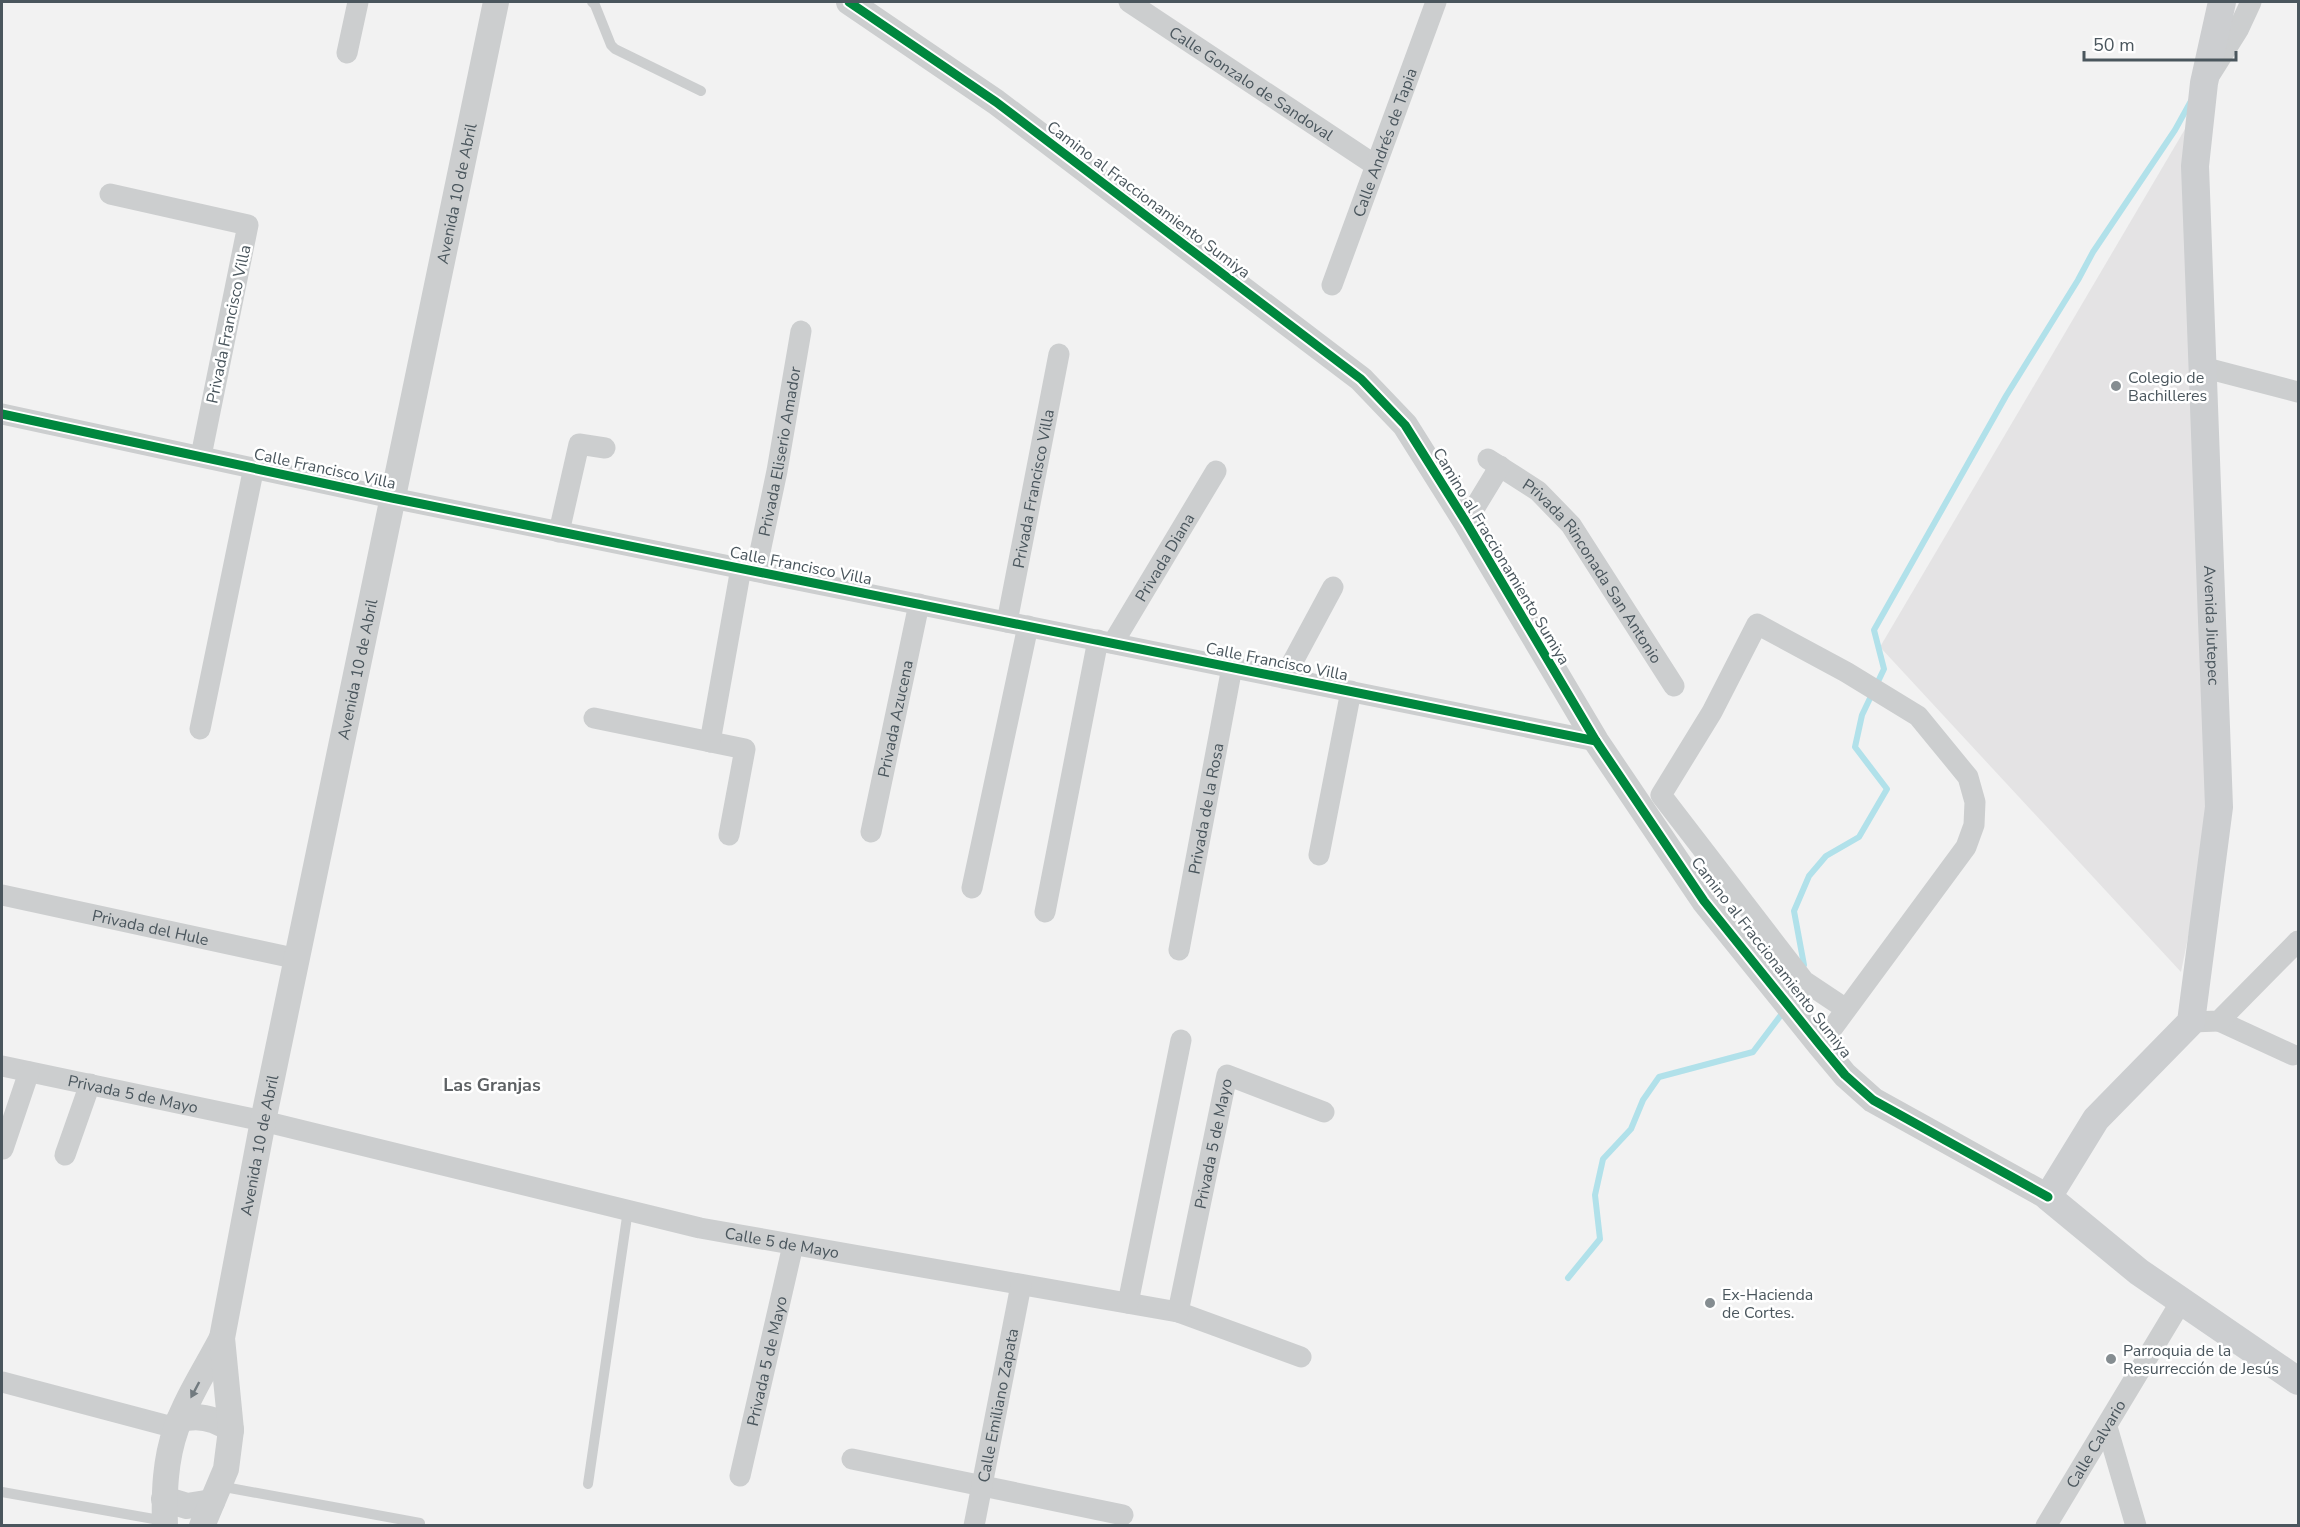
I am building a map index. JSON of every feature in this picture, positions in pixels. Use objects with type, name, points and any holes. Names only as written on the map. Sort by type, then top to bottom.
[{"type":"main road","name":"Avenida Jiutepec","points":[[2191,1022],[2219,807],[2195,166],[2204,83],[2222,2]]},
{"type":"main road","points":[[2048,1197],[2096,1119],[2191,1022]]},
{"type":"main road","name":"Camino al Fraccionamiento Sumiya","points":[[2048,1197],[2139,1272],[2295,1370]]},
{"type":"street","points":[[347,53],[358,2]]},
{"type":"street","name":"Avenida 10 de Abril","points":[[211,1505],[226,1469],[231,1430],[222,1338],[263,1120],[496,2]]},
{"type":"street","name":"Camino al Fraccionamiento Sumiya","points":[[849,2],[996,102],[1361,379],[1405,425],[1466,522],[1596,741],[1704,901],[1820,1046],[1845,1075],[1873,1100],[2048,1197]]},
{"type":"street","name":"Calle Gonzalo de Sandoval","points":[[1129,2],[1376,165]]},
{"type":"street","name":"Calle Andrés de Tapia","points":[[1332,285],[1436,2]]},
{"type":"street","points":[[2204,83],[2238,30],[2251,2]]},
{"type":"street","name":"Privada Francisco Villa","points":[[110,194],[248,225],[201,456]]},
{"type":"street","name":"Privada Eliserio Amador","points":[[710,742],[749,570],[777,471],[801,331]]},
{"type":"street","name":"Privada Francisco Villa","points":[[972,888],[1017,624],[1059,354]]},
{"type":"street","points":[[2202,367],[2298,392]]},
{"type":"street","name":"Calle Francisco Villa","points":[[2,414],[392,498],[1596,741]]},
{"type":"street","points":[[559,532],[579,444],[605,448]]},
{"type":"street","name":"Privada Rinconada San Antonio","points":[[1466,522],[1494,463],[1538,491],[1571,525],[1674,686]]},
{"type":"street","points":[[200,729],[254,467]]},
{"type":"street","name":"Privada Diana","points":[[1045,912],[1105,642],[1216,471]]},
{"type":"street","points":[[1284,678],[1333,587]]},
{"type":"street","name":"Privada Azucena","points":[[871,832],[919,604]]},
{"type":"street","points":[[1820,1046],[1966,847],[1974,825],[1975,802],[1968,777],[1918,716],[1846,672],[1757,624],[1712,712],[1661,795],[1804,981],[1846,1009]]},
{"type":"street","name":"Privada de la Rosa","points":[[1179,950],[1232,667]]},
{"type":"street","points":[[1319,855],[1351,692]]},
{"type":"street","points":[[594,718],[745,749],[729,835]]},
{"type":"street","name":"Privada del Hule","points":[[2,895],[298,959]]},
{"type":"street","points":[[2219,1021],[2298,941]]},
{"type":"street","points":[[2191,1022],[2219,1021],[2293,1055]]},
{"type":"street","points":[[1128,1303],[1181,1040]]},
{"type":"street","name":"Privada 5 de Mayo","points":[[2,1066],[263,1120]]},
{"type":"street","points":[[3,1149],[29,1072]]},
{"type":"street","name":"Privada 5 de Mayo","points":[[1178,1312],[1227,1075],[1324,1112]]},
{"type":"street","points":[[65,1155],[90,1084]]},
{"type":"street","name":"Calle 5 de Mayo","points":[[263,1120],[700,1228],[1178,1312],[1301,1357]]},
{"type":"street","name":"Privada 5 de Mayo","points":[[740,1476],[794,1245]]},
{"type":"street","name":"Calle Emiliano Zapata","points":[[974,1526],[1021,1284]]},
{"type":"street","name":"Calle Calvario","points":[[2046,1526],[2182,1300]]},
{"type":"street","name":"Avenida 10 de Abril","points":[[164,1515],[168,1457],[178,1424],[222,1338]]},
{"type":"street","points":[[2,1382],[178,1424],[192,1416],[206,1418],[222,1423],[231,1430]]},
{"type":"street","points":[[2107,1427],[2136,1526]]},
{"type":"street","points":[[852,1459],[1123,1515]]},
{"type":"street","points":[[164,1515],[187,1506],[211,1505]]},
{"type":"lane","points":[[592,2],[610,45],[701,91]]},
{"type":"lane","points":[[588,1484],[628,1210]]},
{"type":"lane","points":[[2,1492],[164,1515]]},
{"type":"lane","points":[[211,1505],[420,1522]]},
{"type":"shaded area","name":"Colegio de Bachilleres","points":[[2188,124],[2215,804],[2181,972],[1880,647]]},
{"type":"waterway","points":[[1801,971],[1804,965],[1794,911],[1809,876],[1826,856],[1859,837],[1887,789],[1855,747],[1862,715],[1884,669],[1874,630],[2006,396],[2093,252],[2175,130],[2191,101]]},
{"type":"waterway","points":[[1568,1278],[1600,1239],[1595,1195],[1603,1159],[1631,1129],[1643,1100],[1659,1077],[1753,1052],[1784,1011]]},
{"type":"cycle path","points":[[849,2],[996,102],[1361,379],[1405,425],[1466,522],[1596,741],[1704,901],[1845,1075],[1873,1100],[2048,1197]]},
{"type":"cycle path","points":[[2,414],[392,498],[1596,741]]},
{"type":"place","name":"Colegio de Bachilleres","points":[[2116,386]]},
{"type":"place","name":"Ex-Hacienda de Cortes.","points":[[1710,1303]]},
{"type":"place","name":"Parroquia de la Resurrección de Jesús","points":[[2111,1359]]},
{"type":"district","name":"Las Granjas","points":[[492,1085]]}]
